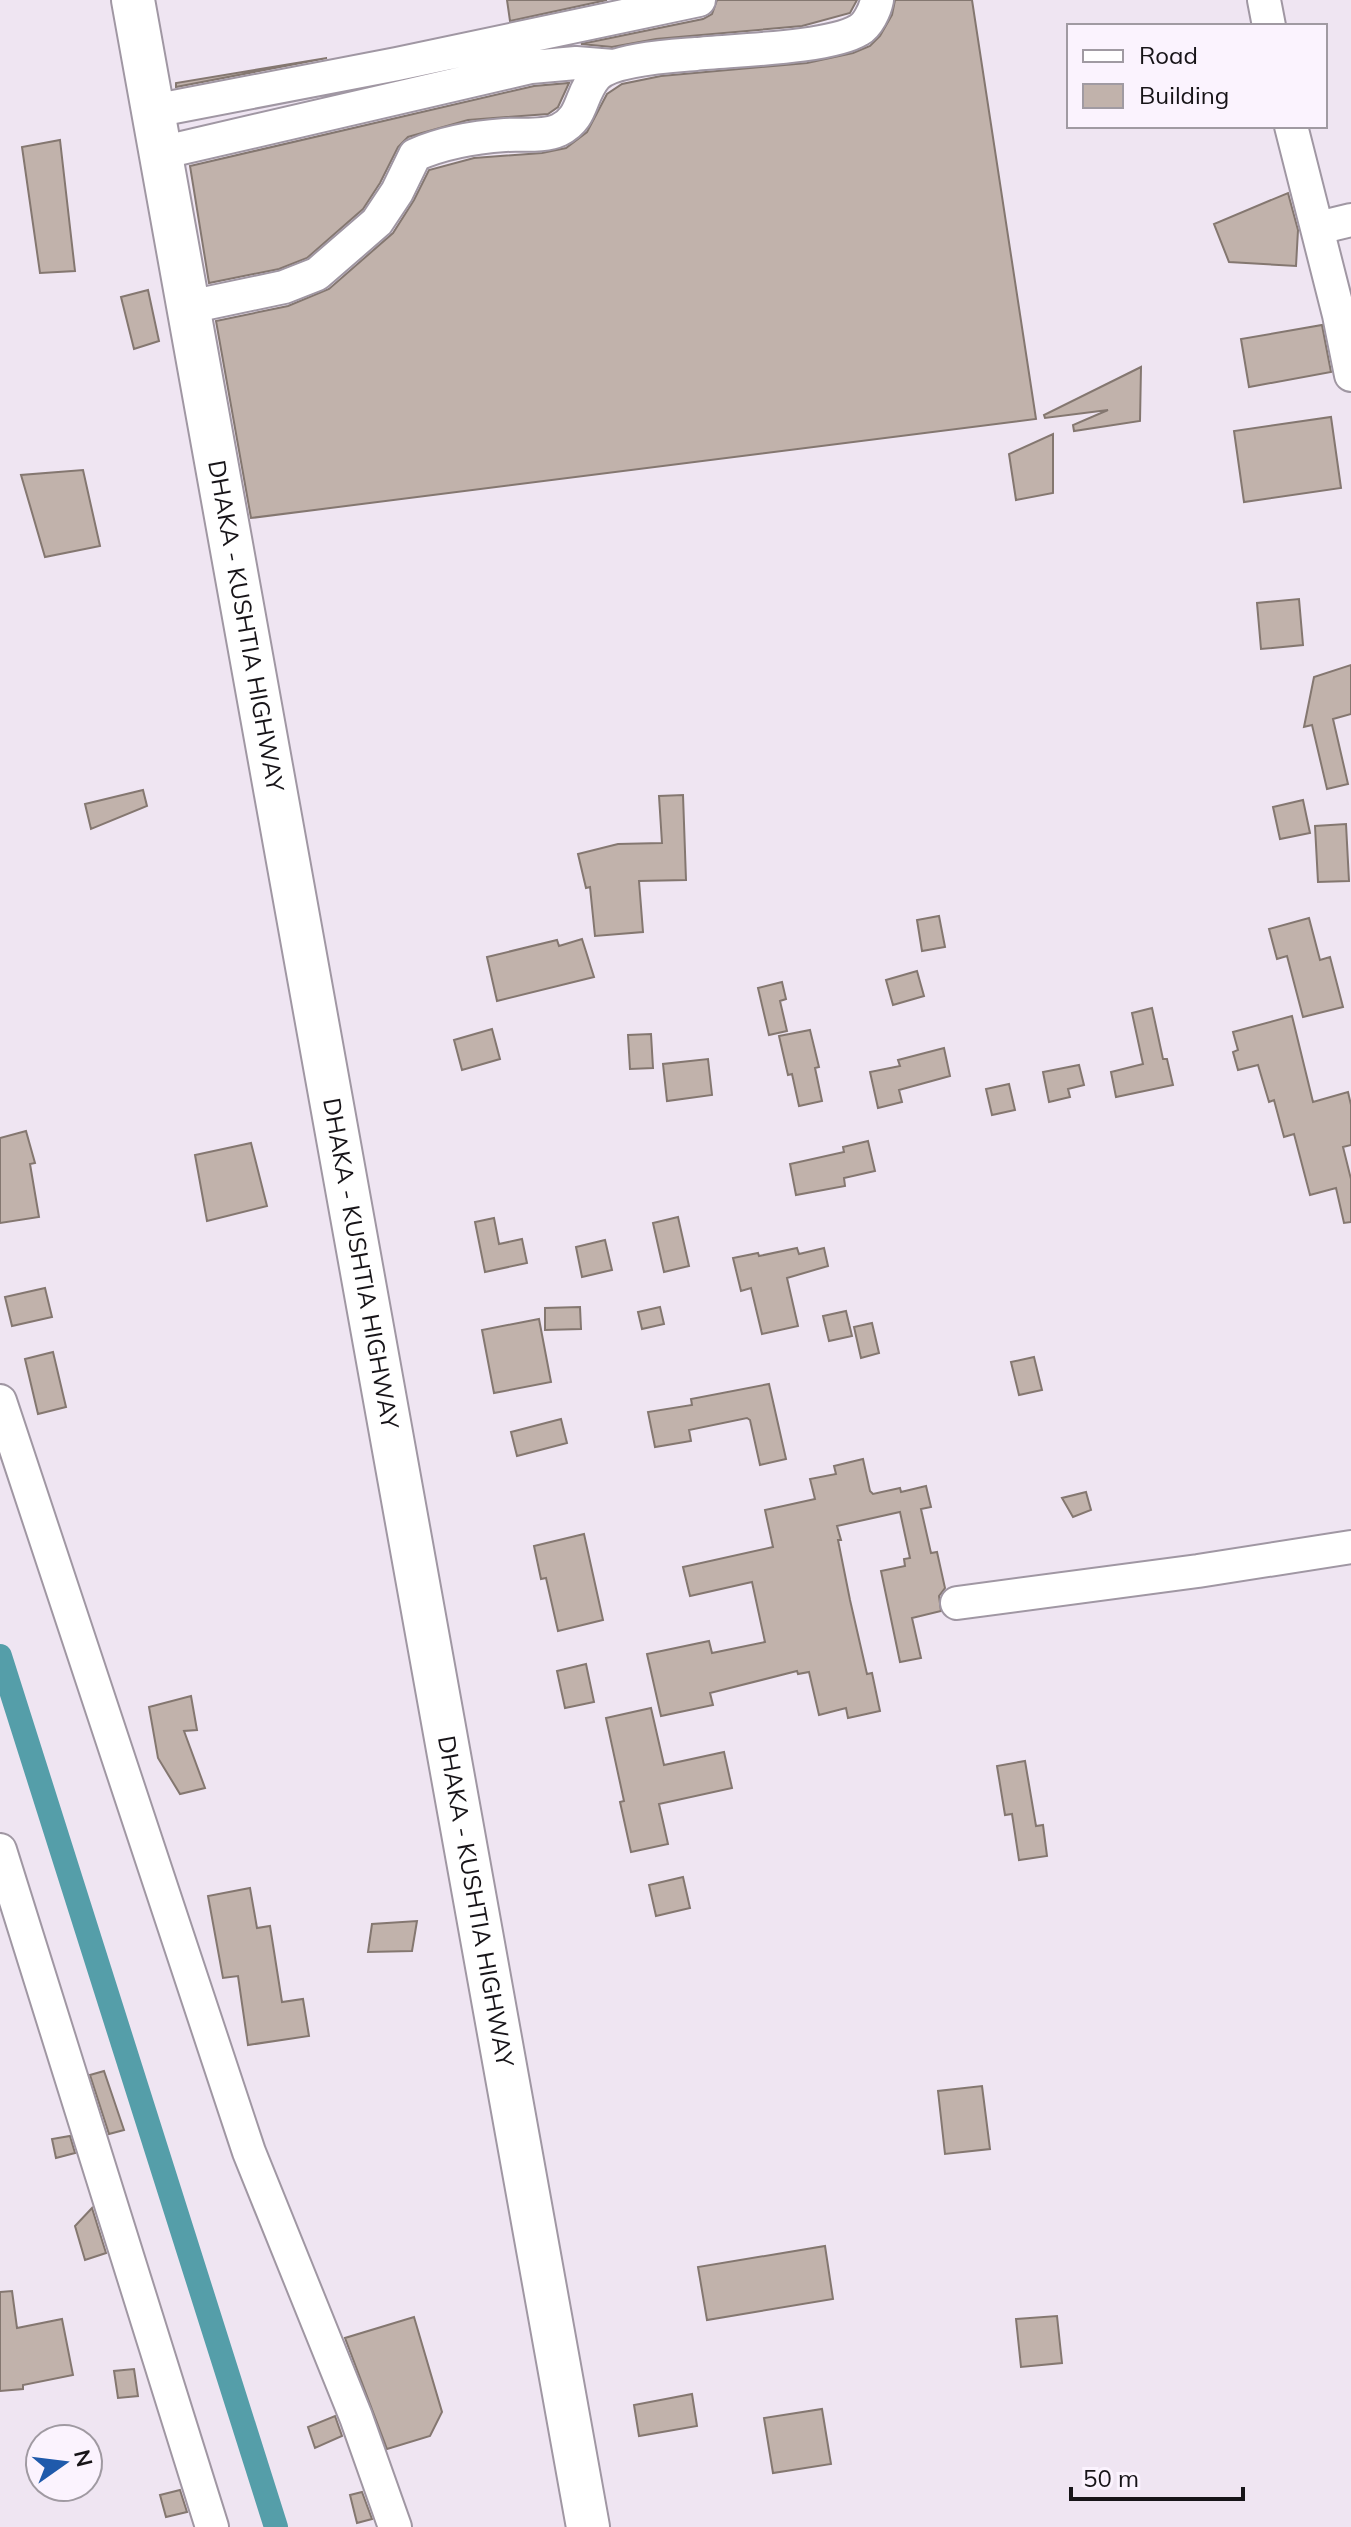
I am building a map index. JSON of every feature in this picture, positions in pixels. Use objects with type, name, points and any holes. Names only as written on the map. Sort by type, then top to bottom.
[{"type":"main road","name":"DHAKA - KUSHTIA HIGHWAY","points":[[133,0],[588,2527]]},
{"type":"street","points":[[153,111],[397,64],[699,0]]},
{"type":"street","points":[[160,153],[531,67],[576,63],[613,66],[690,54],[828,41],[861,30],[876,10],[877,0]]},
{"type":"street","points":[[1264,0],[1269,24]]},
{"type":"street","points":[[189,307],[284,287],[317,274],[377,222],[397,192],[415,155],[432,148],[501,135],[557,131],[575,120],[583,98],[597,76],[613,66]]},
{"type":"street","points":[[1292,128],[1351,375]]},
{"type":"street","points":[[1318,228],[1351,220]]},
{"type":"street","points":[[0,1401],[249,2152],[356,2417],[395,2527]]},
{"type":"street","points":[[957,1603],[1351,1547]]},
{"type":"street","points":[[0,1850],[212,2527]]},
{"type":"building","points":[[507,0],[607,0],[510,21]]},
{"type":"building","points":[[717,0],[857,0],[850,13],[802,26],[656,39],[612,47],[581,44],[703,19],[712,14]]},
{"type":"building","points":[[895,0],[972,0],[1036,419],[251,518],[216,321],[288,306],[329,289],[393,233],[429,170],[474,158],[566,148],[587,132],[607,94],[622,84],[661,76],[807,63],[853,53],[870,46],[880,36],[892,15]]},
{"type":"building","points":[[327,58],[176,87],[176,83]]},
{"type":"building","points":[[569,83],[558,107],[548,114],[468,120],[408,137],[398,147],[363,209],[307,258],[279,269],[209,283],[190,166],[534,86]]},
{"type":"building","points":[[60,140],[75,271],[40,273],[22,147]]},
{"type":"building","points":[[1288,193],[1298,230],[1296,266],[1229,262],[1214,224]]},
{"type":"building","points":[[148,290],[159,341],[134,349],[121,297]]},
{"type":"building","points":[[1322,325],[1331,372],[1249,387],[1241,339]]},
{"type":"building","points":[[1141,367],[1140,421],[1074,431],[1073,425],[1108,410],[1045,418],[1044,415]]},
{"type":"building","points":[[1331,417],[1341,488],[1244,502],[1234,431]]},
{"type":"building","points":[[1053,434],[1053,493],[1016,500],[1009,454]]},
{"type":"building","points":[[83,470],[100,546],[45,557],[21,475]]},
{"type":"building","points":[[1299,599],[1303,645],[1261,649],[1257,603]]},
{"type":"building","points":[[1351,665],[1351,714],[1333,719],[1348,784],[1327,789],[1312,725],[1304,727],[1314,677]]},
{"type":"building","points":[[143,790],[147,806],[91,829],[85,804]]},
{"type":"building","points":[[683,795],[686,880],[639,881],[643,932],[595,936],[590,887],[586,888],[578,854],[618,844],[662,843],[659,796]]},
{"type":"building","points":[[1303,800],[1310,833],[1280,839],[1273,807]]},
{"type":"building","points":[[1346,824],[1349,881],[1318,882],[1315,826]]},
{"type":"building","points":[[939,916],[945,947],[922,951],[917,920]]},
{"type":"building","points":[[1309,918],[1320,960],[1330,957],[1343,1007],[1303,1017],[1287,956],[1277,959],[1269,929]]},
{"type":"building","points":[[582,939],[594,977],[497,1001],[487,957],[557,940],[559,946]]},
{"type":"building","points":[[917,971],[924,996],[893,1005],[886,980]]},
{"type":"building","points":[[782,982],[786,999],[780,1001],[787,1031],[769,1035],[758,988]]},
{"type":"building","points":[[1152,1008],[1163,1059],[1167,1059],[1173,1085],[1116,1097],[1111,1072],[1143,1064],[1132,1013]]},
{"type":"building","points":[[1292,1016],[1313,1102],[1348,1092],[1351,1145],[1343,1147],[1351,1179],[1351,1222],[1344,1223],[1336,1188],[1310,1195],[1294,1134],[1284,1137],[1274,1100],[1269,1102],[1258,1065],[1238,1070],[1233,1052],[1238,1050],[1233,1032]]},
{"type":"building","points":[[492,1029],[500,1059],[462,1070],[454,1040]]},
{"type":"building","points":[[810,1030],[819,1067],[815,1068],[822,1101],[799,1106],[779,1036]]},
{"type":"building","points":[[651,1034],[653,1068],[630,1069],[628,1035]]},
{"type":"building","points":[[944,1048],[950,1076],[899,1090],[902,1102],[878,1108],[870,1072],[900,1066],[898,1060]]},
{"type":"building","points":[[708,1059],[712,1095],[667,1101],[663,1064]]},
{"type":"building","points":[[1079,1065],[1084,1085],[1068,1089],[1070,1097],[1049,1102],[1043,1072]]},
{"type":"building","points":[[1009,1084],[1015,1110],[992,1115],[986,1089]]},
{"type":"building","points":[[26,1131],[35,1163],[30,1164],[39,1217],[0,1223],[0,1138]]},
{"type":"building","points":[[868,1141],[875,1171],[844,1178],[845,1186],[796,1195],[790,1164],[844,1152],[843,1147]]},
{"type":"building","points":[[251,1143],[267,1206],[207,1221],[195,1155]]},
{"type":"building","points":[[678,1217],[689,1266],[664,1272],[653,1223]]},
{"type":"building","points":[[494,1218],[499,1244],[522,1239],[527,1263],[485,1272],[475,1222]]},
{"type":"building","points":[[605,1240],[612,1270],[582,1277],[576,1247]]},
{"type":"building","points":[[797,1248],[799,1254],[824,1248],[828,1266],[787,1278],[798,1326],[762,1334],[751,1288],[741,1291],[733,1258]]},
{"type":"building","points":[[45,1288],[52,1317],[12,1326],[5,1297]]},
{"type":"building","points":[[580,1307],[581,1329],[545,1330],[545,1308]]},
{"type":"building","points":[[660,1307],[664,1324],[642,1329],[638,1312]]},
{"type":"building","points":[[846,1311],[852,1336],[829,1341],[823,1316]]},
{"type":"building","points":[[539,1319],[551,1382],[494,1393],[482,1330]]},
{"type":"building","points":[[872,1323],[879,1353],[861,1358],[854,1327]]},
{"type":"building","points":[[53,1352],[66,1407],[38,1414],[25,1359]]},
{"type":"building","points":[[1034,1357],[1042,1390],[1019,1395],[1011,1362]]},
{"type":"building","points":[[769,1384],[786,1459],[760,1465],[747,1418],[689,1430],[691,1441],[655,1447],[648,1412],[692,1405],[691,1399]]},
{"type":"building","points":[[561,1419],[567,1443],[517,1456],[511,1432]]},
{"type":"building","points":[[863,1459],[873,1494],[926,1486],[931,1507],[921,1509],[931,1553],[937,1552],[945,1588],[939,1596],[941,1611],[912,1618],[921,1658],[900,1662],[881,1571],[905,1566],[904,1559],[910,1558],[900,1512],[837,1526],[867,1674],[872,1673],[880,1711],[848,1718],[846,1708],[819,1715],[809,1672],[798,1674],[797,1671],[710,1693],[713,1705],[661,1716],[647,1654],[709,1641],[712,1653],[765,1642],[752,1582],[690,1596],[683,1567],[773,1547],[765,1510],[815,1499],[810,1479],[836,1474],[834,1466]]},
{"type":"building","points":[[1086,1492],[1091,1510],[1073,1517],[1062,1498]]},
{"type":"building","points":[[584,1534],[603,1620],[558,1631],[546,1578],[541,1579],[534,1546]]},
{"type":"building","points":[[586,1664],[594,1702],[565,1708],[557,1671]]},
{"type":"building","points":[[191,1696],[197,1730],[184,1731],[205,1788],[180,1794],[158,1758],[149,1707]]},
{"type":"building","points":[[651,1708],[664,1765],[724,1752],[732,1788],[659,1804],[668,1844],[631,1852],[620,1802],[624,1801],[606,1718]]},
{"type":"building","points":[[1025,1761],[1036,1826],[1043,1825],[1047,1856],[1019,1860],[1012,1814],[1005,1815],[997,1766]]},
{"type":"building","points":[[683,1877],[690,1908],[656,1916],[649,1885]]},
{"type":"building","points":[[250,1888],[257,1928],[270,1926],[282,2002],[303,1999],[309,2036],[248,2045],[238,1976],[223,1978],[208,1896]]},
{"type":"building","points":[[417,1921],[412,1951],[368,1952],[372,1924]]},
{"type":"building","points":[[104,2071],[124,2130],[109,2134],[90,2075]]},
{"type":"building","points":[[982,2086],[990,2149],[945,2154],[938,2091]]},
{"type":"building","points":[[70,2136],[75,2153],[56,2158],[52,2139]]},
{"type":"building","points":[[92,2208],[106,2253],[85,2260],[75,2226]]},
{"type":"building","points":[[825,2246],[833,2299],[707,2320],[698,2267]]},
{"type":"building","points":[[12,2291],[17,2328],[62,2319],[73,2375],[23,2385],[23,2389],[0,2391],[0,2292]]},
{"type":"building","points":[[1057,2316],[1062,2363],[1021,2367],[1016,2319]]},
{"type":"building","points":[[414,2317],[442,2412],[430,2436],[387,2449],[345,2338]]},
{"type":"building","points":[[134,2369],[138,2396],[118,2398],[114,2371]]},
{"type":"building","points":[[692,2394],[697,2426],[639,2436],[634,2405]]},
{"type":"building","points":[[822,2409],[831,2464],[773,2473],[764,2418]]},
{"type":"building","points":[[335,2416],[342,2436],[315,2448],[308,2427]]},
{"type":"building","points":[[180,2490],[187,2512],[166,2517],[160,2495]]},
{"type":"building","points":[[362,2492],[372,2519],[357,2523],[350,2495]]},
{"type":"waterway","points":[[0,1656],[276,2527]]}]
